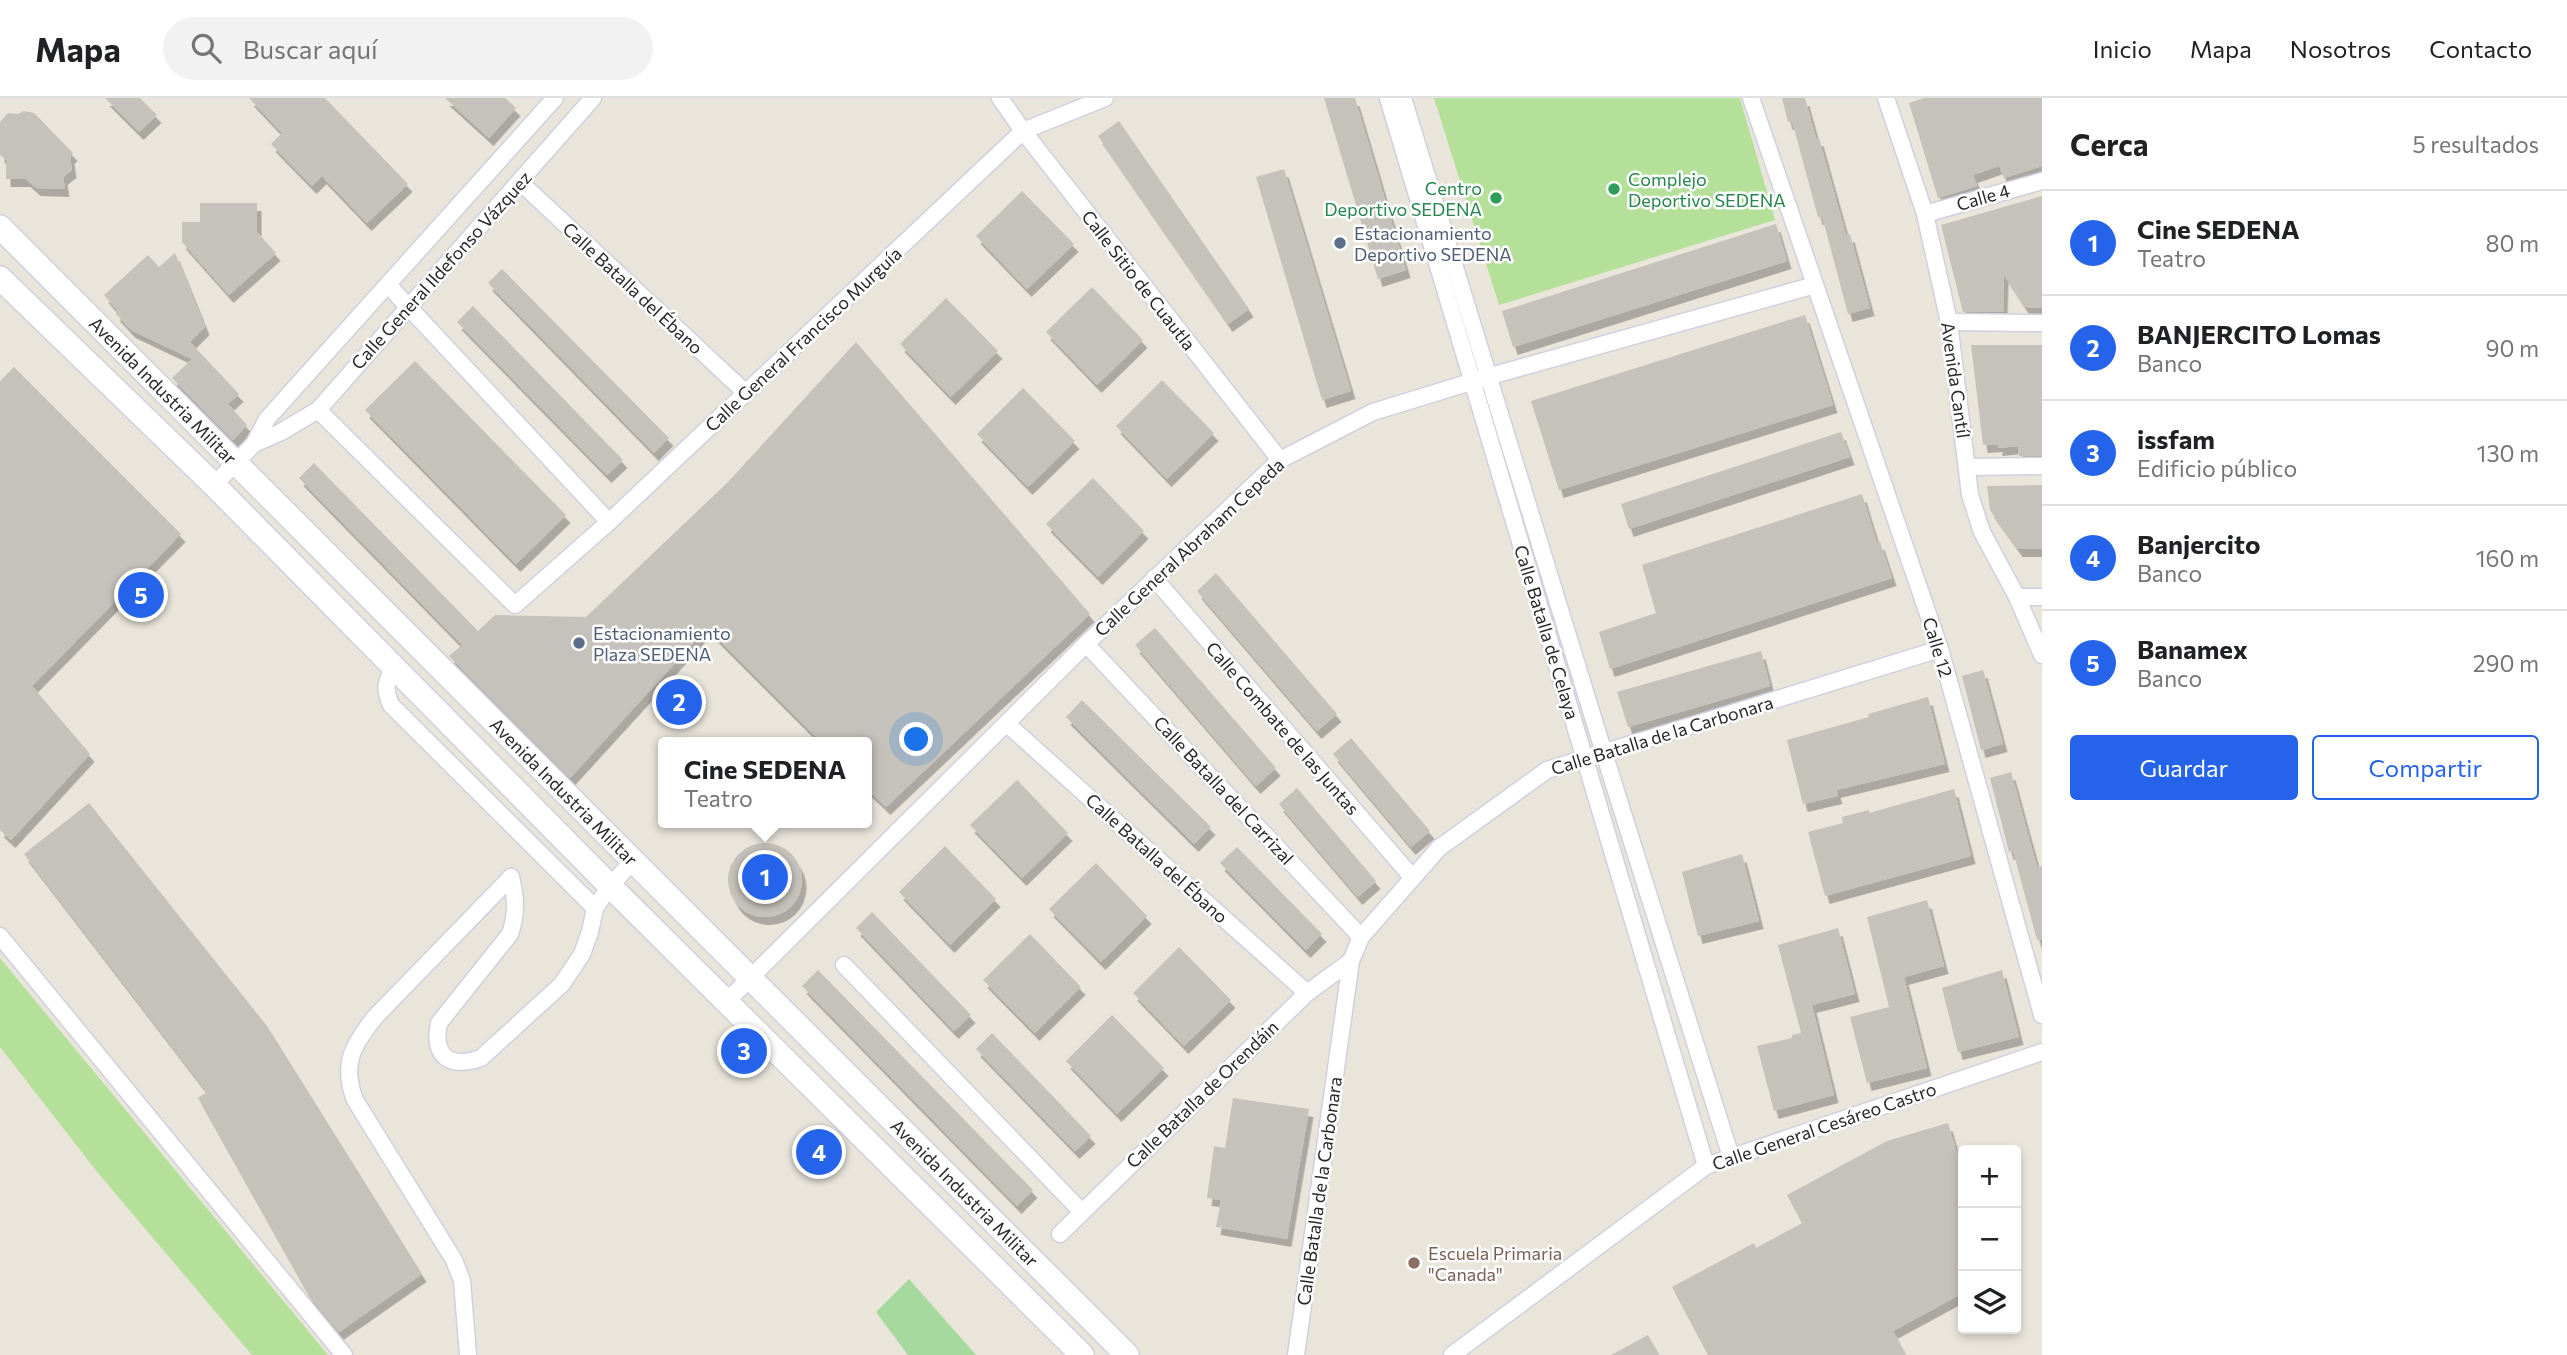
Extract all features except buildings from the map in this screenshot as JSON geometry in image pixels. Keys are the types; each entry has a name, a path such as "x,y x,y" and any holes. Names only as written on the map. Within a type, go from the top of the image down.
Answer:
{"main road":[{"name":"Avenida Industria Militar","path":"0,228 1126,1355"},
{"name":"Avenida Industria Militar","path":"0,278 214,485 610,886 1082,1355"}],"street":[{"name":"Calle General Ildefonso Vázquez","path":"214,485 254,444 267,419 555,98"},
{"name":"Calle General Ildefonso Vázquez","path":"254,444 318,410 593,98"},
{"name":"Calle Sitio de Cuautla","path":"1000,98 1280,460"},
{"name":"Calle General Francisco Murguía","path":"318,410 515,605 609,522 1023,131 1105,98"},
{"name":"Calle Batalla de Celaya","path":"1388,98 1604,752 1731,1157"},
{"name":"Calle Batalla de Celaya","path":"1403,98 1584,758 1706,1166"},
{"name":"Calle 12","path":"1751,98 1940,649 2042,1015"},
{"name":"Avenida Cantíl","path":"1886,98 1925,214 1949,321 1970,495 1982,531 2017,597 2042,655"},
{"name":"Calle 4","path":"1925,214 2042,181"},
{"name":"Calle Batalla del Ébano","path":"520,182 746,393"},
{"path":"387,285 609,522"},
{"name":"Calle General Abraham Cepeda","path":"727,1001 1086,644 1280,460 1373,412 1480,379 1815,285"},
{"path":"1949,321 2042,323"},
{"path":"267,419 281,432"},
{"path":"1967,467 2042,466"},
{"name":"Calle Combate de las Juntas","path":"1154,578 1412,877"},
{"path":"2017,597 2042,597"},
{"name":"Calle Batalla del Carrizal","path":"1086,644 1362,936"},
{"name":"Calle Batalla de la Carbonara","path":"1296,1355 1351,961 1362,936 1412,877 1439,848 1547,770 1940,649"},
{"path":"395,667 386,684 386,694 391,705 595,908"},
{"name":"Calle Batalla del Ébano","path":"1007,724 1307,993"},
{"path":"468,1355 462,1282 454,1260 355,1100 349,1083 351,1055 356,1041 375,1017 511,877 517,899 516,917 510,934 439,1023 436,1037 444,1057 468,1063 481,1058 562,984 582,954 595,908 610,886 633,861"},
{"path":"0,936 344,1355"},
{"name":"Calle Batalla de Orendáin","path":"1060,1234 1307,993 1351,961"},
{"path":"844,965 1081,1211"},
{"name":"Calle General Cesáreo Castro","path":"1452,1355 1706,1166 2042,1052"}],"green space":[{"name":"Complejo Deportivo SEDENA","path":"1434,98 1740,98 1775,220 1499,305"},
{"path":"0,958 328,1355 252,1355 98,1173 0,1047"},
{"path":"909,1279 976,1355 908,1355 876,1312"}],"place":[{"name":"Complejo Deportivo SEDENA","path":"1614,189"},
{"name":"Centro Deportivo SEDENA","path":"1496,198"},
{"name":"Estacionamiento Deportivo SEDENA","path":"1340,243"},
{"name":"Banamex","path":"141,595"},
{"name":"Estacionamiento Plaza SEDENA","path":"579,643"},
{"name":"BANJERCITO Lomas","path":"679,702"},
{"name":"Cine SEDENA","path":"765,877"},
{"name":"issfam","path":"744,1051"},
{"name":"Banjercito","path":"819,1152"},
{"name":"Escuela Primaria \"Canada\"","path":"1414,1263"}]}
